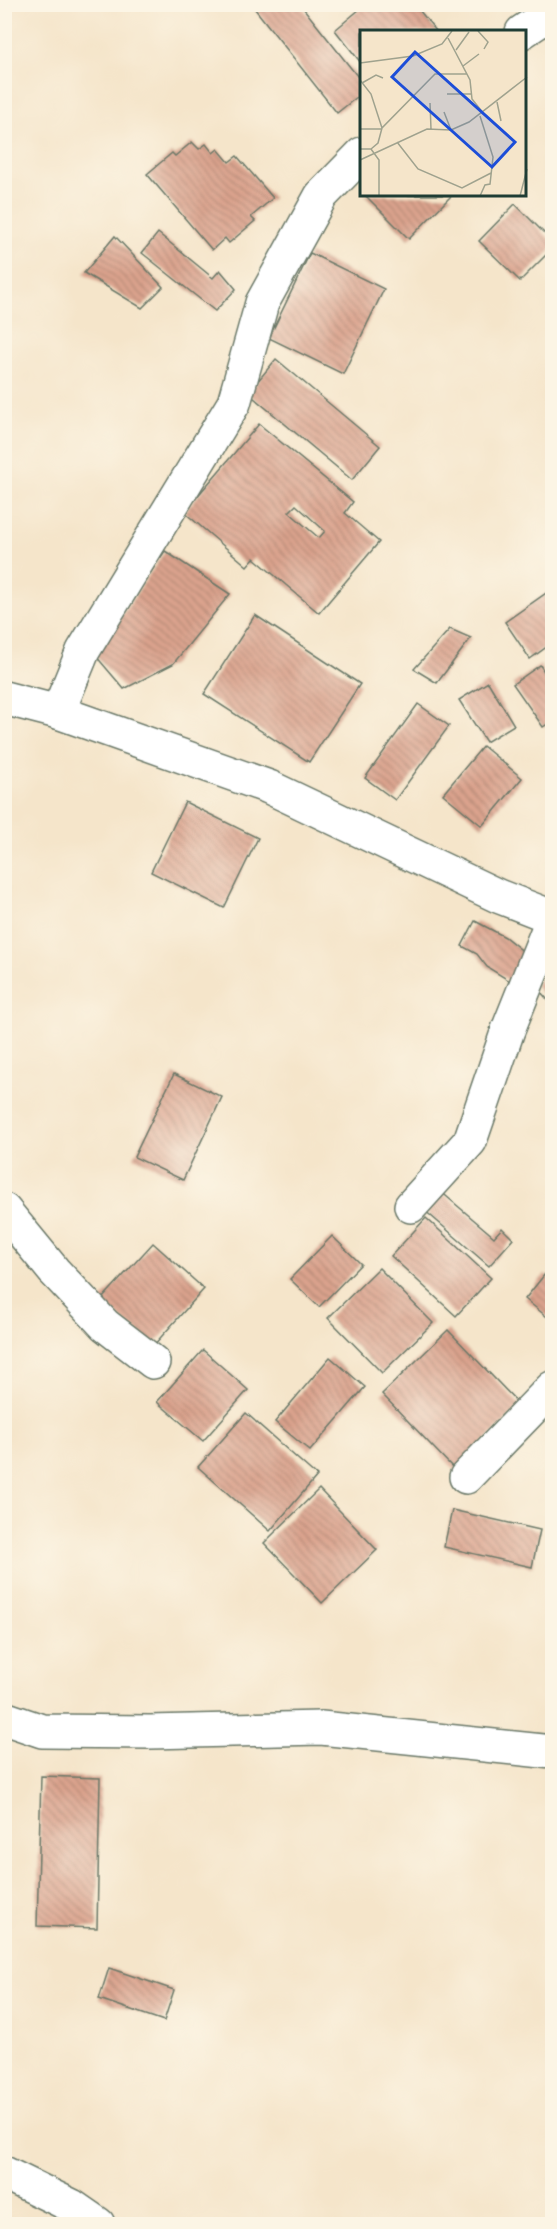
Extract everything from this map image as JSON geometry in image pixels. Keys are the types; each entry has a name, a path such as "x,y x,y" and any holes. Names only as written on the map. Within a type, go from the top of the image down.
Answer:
{"street":[{"path":"525,30 552,12"},
{"path":"58,712 83,651 234,403 262,303 321,196 360,156"},
{"path":"4,698 58,712 269,787 498,896 552,918 508,1030 470,1141 411,1206"},
{"path":"4,1209 54,1271 105,1325 153,1362"},
{"path":"466,1477 552,1388"},
{"path":"4,1718 42,1731 161,1732 321,1728 552,1752"},
{"path":"4,2173 72,2206 98,2224"}],"building":[{"path":"251,4 300,4 360,79 360,95 337,113"},
{"path":"366,4 369,4 372,9 377,5 415,5 435,30 360,30 360,61 335,30"},
{"path":"192,142 199,149 206,144 213,153 218,149 229,162 237,156 273,198 251,217 255,221 229,243 225,238 212,250 147,174 172,153 175,156"},
{"path":"366,196 451,196 409,239"},
{"path":"515,204 552,241 552,249 520,281 479,241"},
{"path":"158,233 213,278 220,270 236,289 215,311 142,253"},
{"path":"115,236 163,287 142,308 84,273"},
{"path":"310,253 384,289 343,374 269,338"},
{"path":"276,359 380,446 352,480 248,393"},
{"path":"259,424 353,502 345,513 379,542 319,613 254,558 247,566 184,512","holes":["296,505 325,531 319,538 289,512"]},
{"path":"165,551 230,594 173,664 124,689 95,655"},
{"path":"552,589 552,643 530,659 505,622"},
{"path":"255,615 360,684 309,762 204,694"},
{"path":"450,629 471,638 437,683 414,669"},
{"path":"540,665 552,684 552,721 543,727 513,684"},
{"path":"488,682 514,725 486,742 459,700"},
{"path":"418,704 449,726 395,800 365,778"},
{"path":"483,746 522,778 482,826 443,794"},
{"path":"185,802 258,838 224,908 151,872"},
{"path":"475,921 505,937 525,953 513,983 487,967 477,954 462,946"},
{"path":"552,970 552,1005 535,985"},
{"path":"174,1074 222,1097 183,1180 134,1157"},
{"path":"439,1190 494,1237 502,1228 513,1239 489,1266 423,1209"},
{"path":"426,1218 491,1278 456,1316 391,1256"},
{"path":"332,1236 361,1264 319,1307 290,1279"},
{"path":"153,1243 204,1289 153,1346 101,1300"},
{"path":"379,1268 433,1323 382,1373 328,1318"},
{"path":"545,1274 552,1280 552,1321 525,1299"},
{"path":"448,1330 521,1406 455,1470 382,1394"},
{"path":"203,1350 248,1390 203,1441 157,1402"},
{"path":"330,1357 365,1387 310,1451 275,1422"},
{"path":"246,1413 317,1476 270,1531 198,1467"},
{"path":"319,1489 377,1550 322,1603 264,1543"},
{"path":"452,1510 540,1530 532,1567 444,1547"},
{"path":"41,1776 100,1778 97,1928 37,1926"},
{"path":"109,1968 174,1990 164,2021 99,1999"}]}
